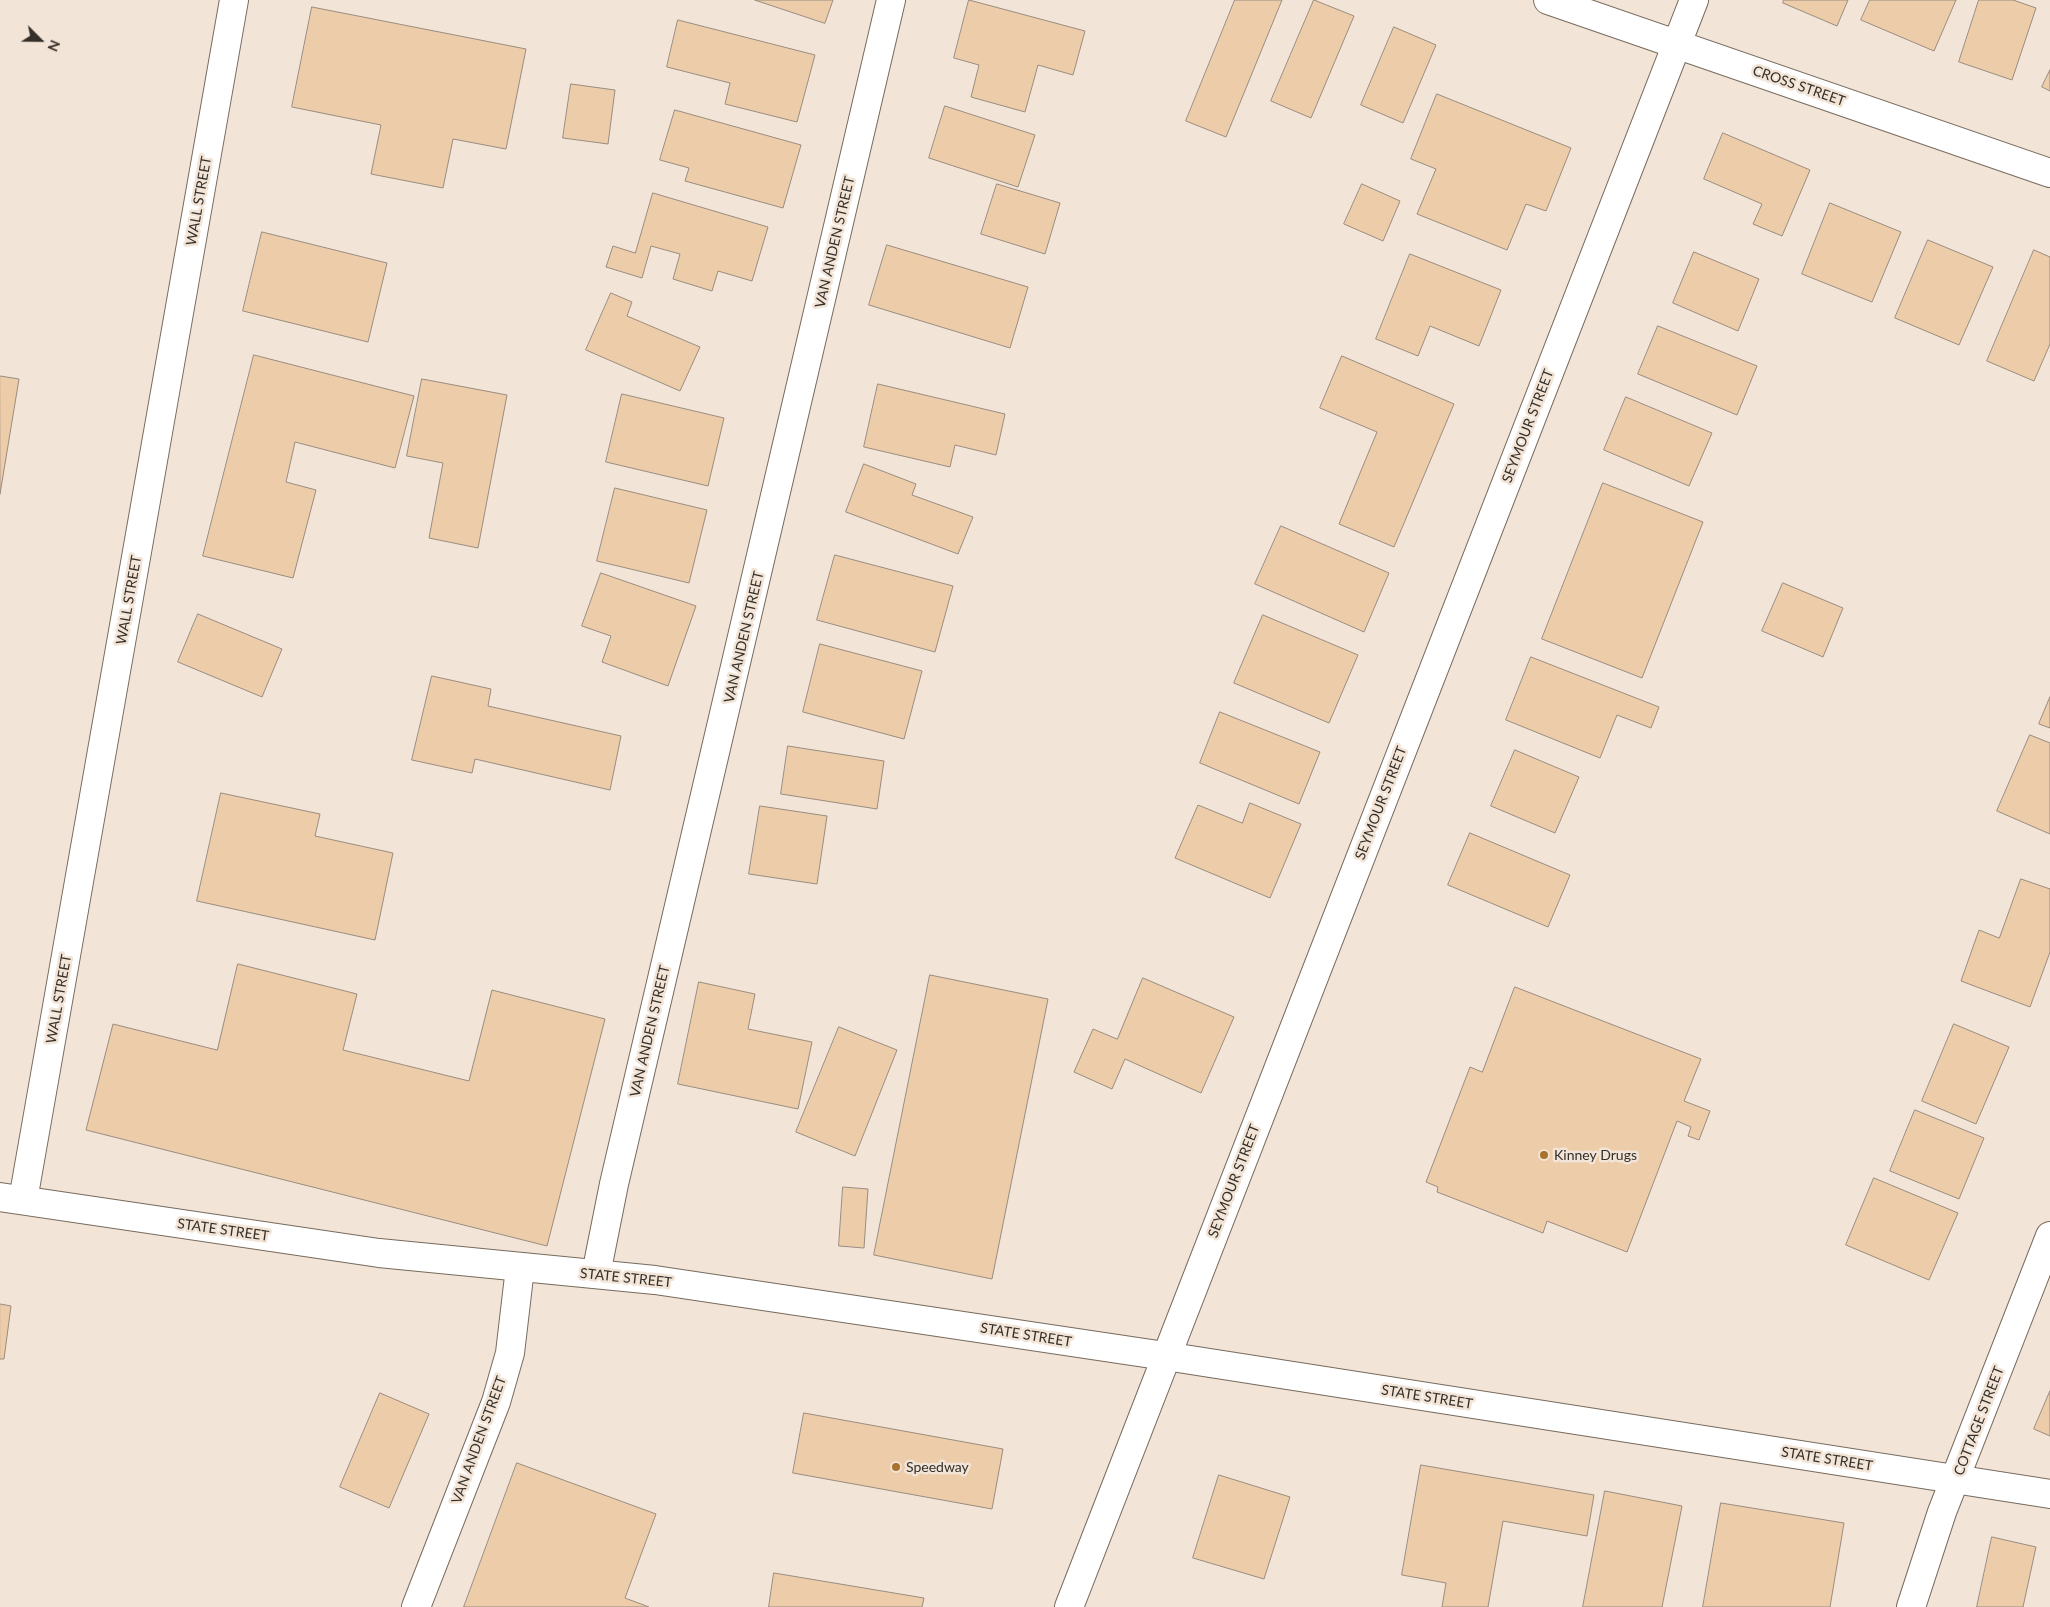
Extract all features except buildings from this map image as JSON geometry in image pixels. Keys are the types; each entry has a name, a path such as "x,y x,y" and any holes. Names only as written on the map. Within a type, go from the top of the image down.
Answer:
{"street":[{"name":"WALL STREET","path":"12,1198 234,0"},
{"name":"VAN ANDEN STREET","path":"596,1274 614,1184 891,0"},
{"name":"CROSS STREET","path":"1548,0 2050,173"},
{"name":"SEYMOUR STREET","path":"1069,1607 1165,1356 1694,0"},
{"name":"STATE STREET","path":"12,1198 379,1253 655,1280 1165,1356 2050,1494"},
{"name":"COTTAGE STREET","path":"1911,1607 1942,1512 2050,1236"},
{"name":"VAN ANDEN STREET","path":"416,1607 496,1402 510,1353 520,1268"}],"place":[{"name":"Kinney Drugs","path":"1544,1155"},
{"name":"Speedway","path":"896,1467"}]}
